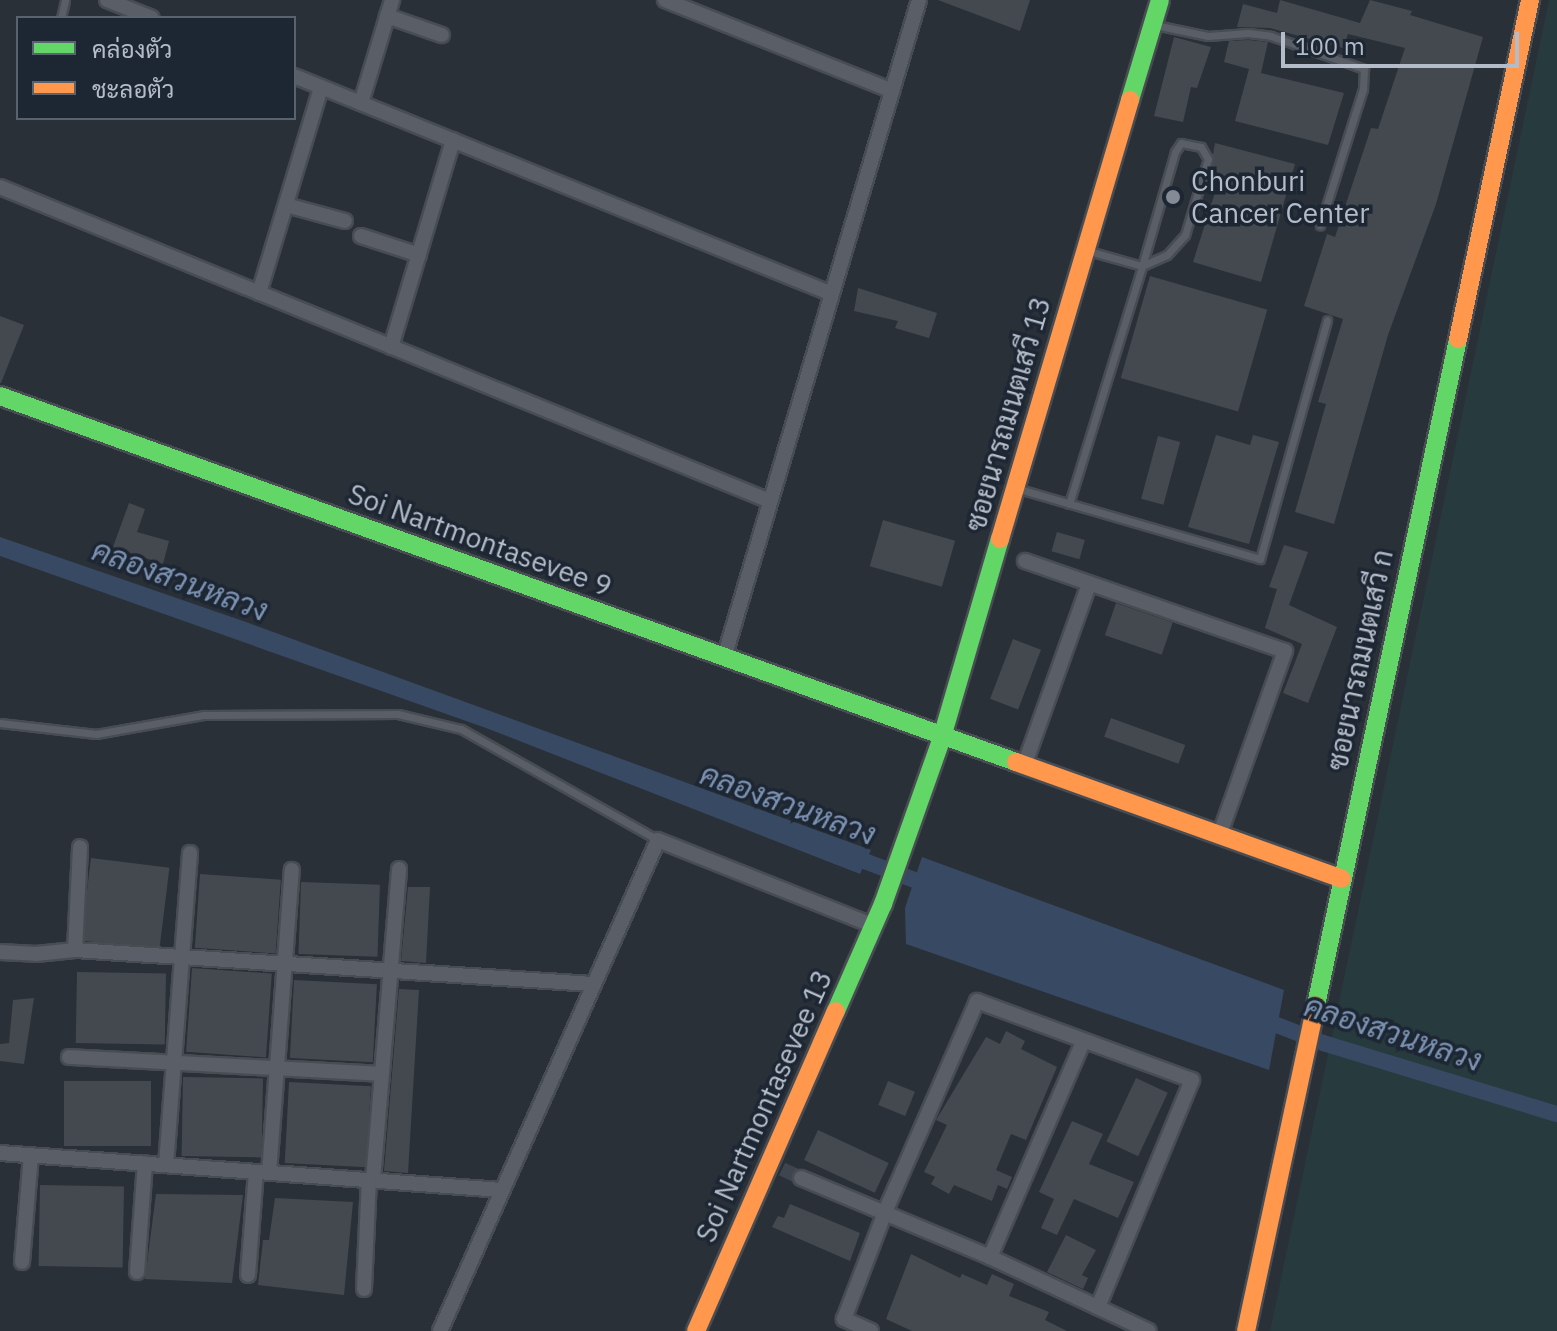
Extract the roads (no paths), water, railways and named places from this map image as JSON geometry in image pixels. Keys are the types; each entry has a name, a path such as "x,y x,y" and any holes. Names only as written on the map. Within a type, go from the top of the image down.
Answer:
{"street":[{"path":"107,0 147,16"},
{"path":"361,103 392,0"},
{"path":"665,0 892,91"},
{"path":"724,658 919,0"},
{"name":"ซอยนารถมนตเสวี 13","path":"883,904 942,737 1160,0"},
{"name":"ซอยนารถมนตเสวี ก","path":"1246,1331 1530,0"},
{"path":"387,16 442,35"},
{"path":"296,77 832,294"},
{"path":"259,293 321,87"},
{"path":"391,347 453,140"},
{"path":"0,187 770,501"},
{"path":"286,205 345,221"},
{"path":"361,236 419,255"},
{"name":"Soi Nartmontasevee 9","path":"0,396 1342,879"},
{"path":"1025,561 1285,651 1219,836"},
{"path":"1024,766 1089,584"},
{"path":"440,1331 658,840 874,926"},
{"path":"75,950 80,847"},
{"path":"166,1165 190,853"},
{"path":"364,1289 399,869"},
{"path":"248,1275 278,1068 292,870"},
{"name":"Soi Nartmontasevee 13","path":"696,1331 776,1167 883,904"},
{"path":"0,952 36,954 75,950 592,984"},
{"path":"871,1331 844,1319 885,1212 977,1001 1192,1080 1098,1307"},
{"path":"990,1257 1083,1042"},
{"path":"69,1057 382,1074"},
{"path":"0,1153 502,1190"},
{"path":"22,1262 31,1155"},
{"path":"137,1272 145,1163"},
{"path":"801,1178 990,1257 1149,1331"}],"lane":[{"path":"1152,24 1208,36 1248,33 1271,36 1364,69 1363,89 1320,225"},
{"path":"1069,504 1142,266 1175,152 1181,143 1201,147 1208,159 1183,241 1158,261 1142,266 1085,250"},
{"path":"1016,488 1260,559 1327,320"},
{"path":"0,723 96,734 204,715 398,714 461,729 658,840"}],"water":[{"path":"0,537 246,622 871,850 860,874 486,728 0,556"},
{"path":"922,857 1284,990 1269,1070 906,944 905,908"}],"waterway":[{"name":"คลองสวนหลวง","path":"846,854 933,887"},
{"name":"คลองสวนหลวง","path":"1259,1018 1323,1043 1557,1114"}],"tunnel":[{"path":"782,1169 801,1178"}],"place":[{"name":"Chonburi Cancer Center","path":"1173,197"}]}
